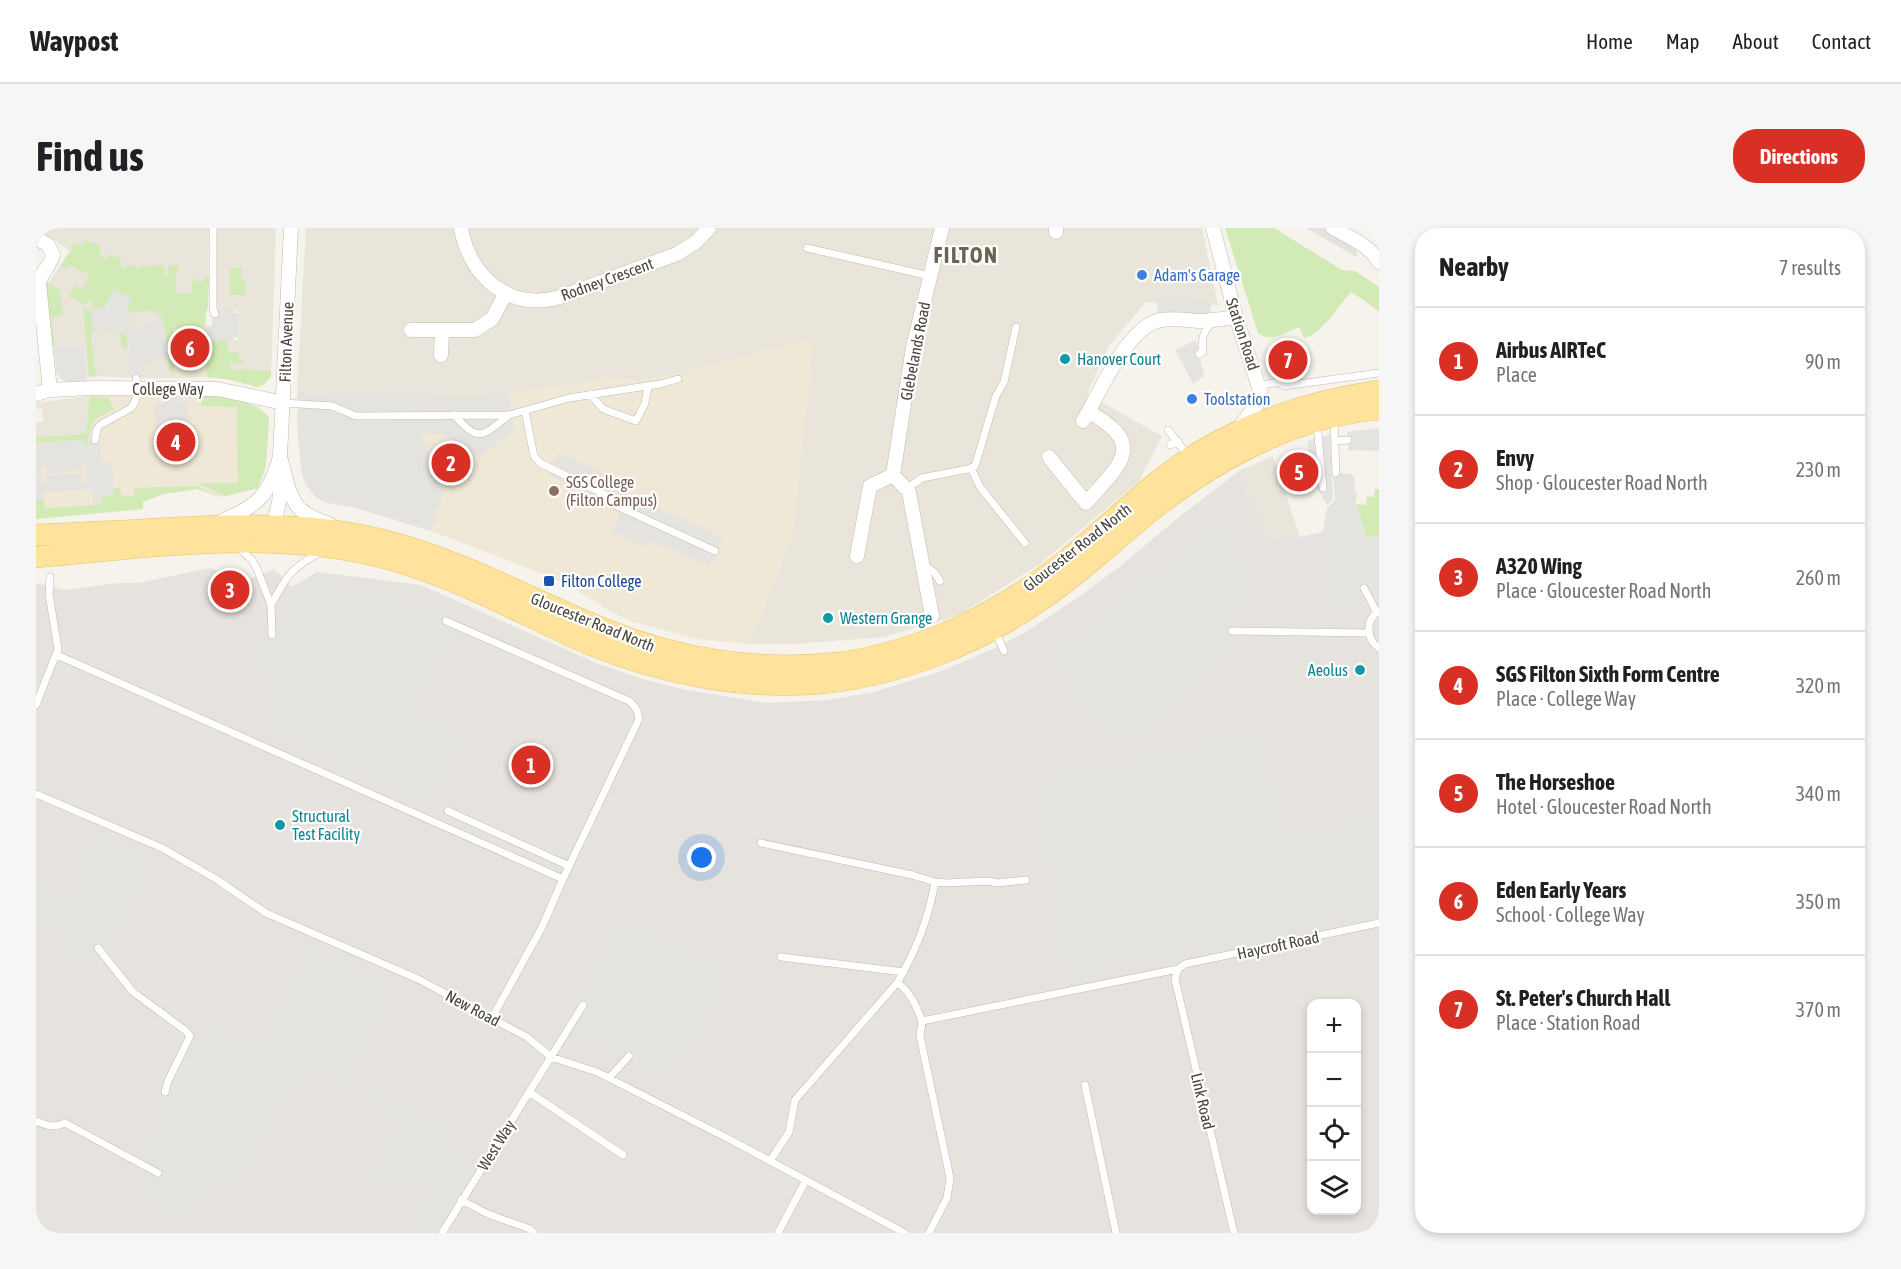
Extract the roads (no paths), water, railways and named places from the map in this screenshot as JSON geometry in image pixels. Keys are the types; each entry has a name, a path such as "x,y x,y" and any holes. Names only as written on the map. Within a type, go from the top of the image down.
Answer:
{"main road":[{"name":"Gloucester Road North","path":"36,535 210,526 398,544 442,559 606,630 664,650 740,663 816,665 860,659 902,649 986,614 1031,586 1065,561 1190,458 1234,434 1312,405 1379,391"},
{"name":"Gloucester Road North","path":"338,539 373,555 415,566 461,585 610,652 655,666 719,679 779,684 822,683 883,671 914,662 994,629 1025,611 1061,585 1148,513 1205,471 1265,440 1325,419 1379,409"},
{"path":"36,557 233,542 272,533"}],"street":[{"name":"Filton Avenue","path":"272,533 279,502 282,462 291,228"},
{"name":"Rodney Crescent","path":"461,228 465,246 473,262 488,281 506,293 540,300 560,297 677,254 696,243 709,228"},
{"name":"Glebelands Road","path":"893,475 913,348 942,228"},
{"name":"Station Road","path":"1213,228 1236,317 1259,386 1260,399 1234,434"},
{"path":"1333,228 1366,247 1379,260"},
{"path":"36,238 48,245 53,255 39,283 40,338 50,390"},
{"path":"411,330 475,330 492,319 506,293"},
{"path":"1049,457 1086,502 1122,459 1125,448 1117,431 1101,419 1086,416 1130,342 1144,327 1160,321 1215,320 1236,317"},
{"path":"441,355 442,330"},
{"name":"College Way","path":"36,394 50,390 137,384 172,392 217,389 284,403"},
{"name":"Filton Avenue","path":"210,526 248,509 263,497 282,462"},
{"name":"Filton Avenue","path":"282,462 292,495 299,508 338,539"},
{"path":"857,556 870,486 893,475 909,492 932,616"}],"lane":[{"path":"213,228 214,314"},
{"path":"807,248 930,276"},
{"path":"1199,354 1203,352 1202,343 1205,330 1215,320"},
{"path":"906,489 922,478 971,468 976,463 996,396 1005,382 1016,327"},
{"path":"1259,386 1278,382 1284,386 1379,373"},
{"path":"284,403 332,406 356,416 509,415 550,402 678,379"},
{"path":"95,440 100,425 134,404 138,397 137,384"},
{"path":"590,394 603,409 636,421 645,403 648,386"},
{"path":"525,411 534,456 540,463 606,495 617,506 715,551"},
{"path":"454,416 474,435 488,431 509,415"},
{"path":"1325,419 1335,441 1336,473"},
{"path":"1323,488 1325,419"},
{"path":"1168,430 1190,458"},
{"path":"1335,441 1348,440"},
{"path":"1170,445 1178,441"},
{"path":"971,468 981,487 1025,543"},
{"path":"271,606 288,574 302,562 338,539"},
{"path":"233,542 252,560 257,569 271,606 272,635"},
{"path":"923,564 934,572 940,581"},
{"path":"36,705 58,649 49,594 50,578"},
{"path":"1364,588 1378,611 1371,619 1368,633 1370,639 1379,648"},
{"path":"446,621 629,701 637,709 639,715 542,927 492,1018"},
{"path":"994,629 1004,651"},
{"path":"1232,631 1368,633"},
{"path":"57,655 563,879"},
{"name":"New Road","path":"36,794 162,848 216,879 266,913 418,979 527,1036 551,1057 597,1072 905,1233"},
{"path":"448,811 569,866"},
{"path":"761,843 912,875 935,882 989,881 997,883 1026,880"},
{"path":"770,1161 789,1132 795,1101 904,972 932,903 935,882"},
{"name":"Haycroft Road","path":"922,1021 1179,969 1185,964 1379,923"},
{"path":"98,948 133,992 190,1036 165,1092"},
{"path":"781,957 904,972"},
{"name":"Link Road","path":"1179,969 1175,979 1234,1233"},
{"path":"897,983 902,985 910,996 922,1021 920,1036 950,1178 947,1198 929,1233"},
{"name":"West Way","path":"442,1233 583,1005"},
{"path":"609,1078 629,1056"},
{"path":"1085,1085 1116,1233"},
{"path":"529,1092 623,1155"},
{"path":"36,1121 46,1126 57,1127 65,1123 158,1173"},
{"path":"778,1233 806,1180"},
{"path":"461,1200 488,1214 530,1229 534,1233"}],"place":[{"name":"Adam's Garage","path":"1142,275"},
{"name":"Eden Early Years","path":"190,348"},
{"name":"Hanover Court","path":"1065,359"},
{"name":"St. Peter's Church Hall","path":"1288,360"},
{"name":"Toolstation","path":"1192,399"},
{"name":"SGS Filton Sixth Form Centre","path":"176,442"},
{"name":"Envy","path":"451,463"},
{"name":"The Horseshoe","path":"1299,472"},
{"name":"SGS College (Filton Campus)","path":"554,491"},
{"name":"Filton College","path":"549,581"},
{"name":"A320 Wing","path":"230,590"},
{"name":"Western Grange","path":"828,618"},
{"name":"Aeolus","path":"1360,670"},
{"name":"Airbus AIRTeC","path":"531,765"},
{"name":"Structural Test Facility","path":"280,825"}],"district":[{"name":"FILTON","path":"966,255"}]}
